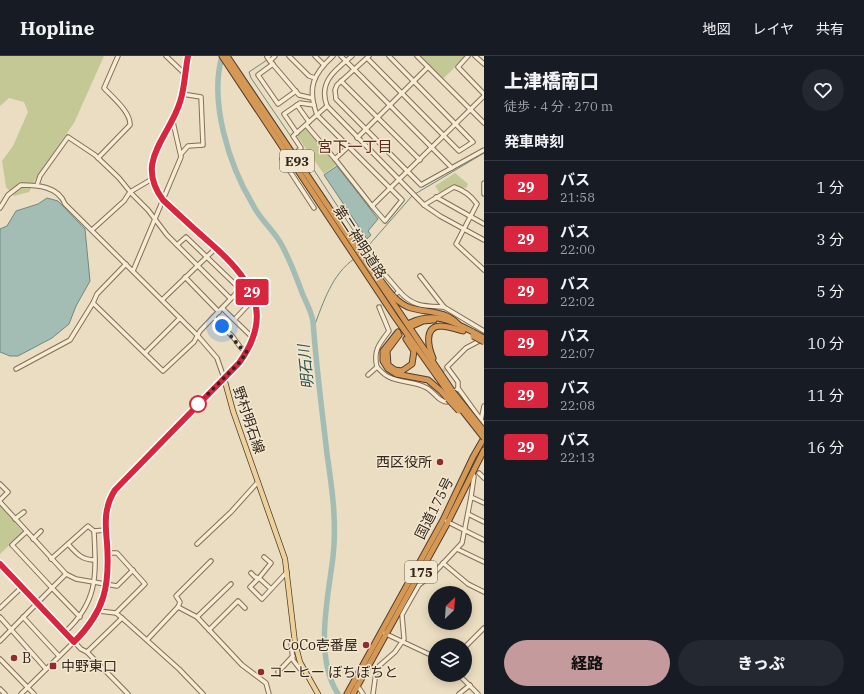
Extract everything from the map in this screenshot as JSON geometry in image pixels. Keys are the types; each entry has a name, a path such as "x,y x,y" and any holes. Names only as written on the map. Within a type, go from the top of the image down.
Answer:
{"highway":[{"name":"第二神明道路","path":"222,56 244,85 348,241 435,365 451,396"},
{"name":"第二神明道路","path":"228,56 244,85"},
{"name":"第二神明道路","path":"348,241 354,245 395,317 451,396 484,431"},
{"path":"364,263 396,299 403,304 411,308 440,313 452,318 484,342"},
{"path":"395,317 398,326 414,351 412,364 402,371 390,368 386,358 387,351 398,334 383,351 383,361 388,369 396,374 428,380 441,391 451,396 484,438"},
{"path":"458,324 433,317 419,319 411,324 423,321 439,320 463,331"},
{"path":"435,365 428,340 430,332 435,328 441,326 484,337"},
{"name":"国道175号","path":"351,692 354,681 381,632 446,521 473,456 484,438"},
{"name":"国道175号","path":"351,692 358,686 405,605 446,521 484,450"}],"main road":[{"name":"野村明石線","path":"188,56 182,94 173,122 156,150 152,160 152,179 156,191 163,200 232,263 252,291 256,308 256,324 253,338 247,352 224,378 233,411 278,538 287,572 295,642 304,669 318,694"}],"street":[{"path":"98,158 130,125 130,120 126,113 104,88 118,56"},
{"path":"166,56 185,74"},
{"path":"269,56 267,57 299,94 312,98"},
{"path":"275,56 272,62 258,75 278,104 296,91"},
{"path":"289,56 309,76 315,78"},
{"path":"315,56 324,65"},
{"path":"297,105 307,123 385,221 402,200 317,114 314,105 312,98 315,78 324,65 333,56"},
{"path":"340,56 452,168"},
{"path":"352,56 330,75 326,82 324,98 326,106 424,205 484,240"},
{"path":"389,56 473,142 459,150 368,57 341,81 335,90 336,99 407,172 421,185 484,150"},
{"path":"418,56 484,123"},
{"path":"372,206 398,179 420,160 471,110 484,95 458,68 468,56"},
{"path":"476,56 484,64"},
{"path":"357,138 428,67"},
{"path":"341,81 420,160"},
{"path":"133,271 180,155 188,146 203,145 201,97 182,94"},
{"path":"297,133 284,114 300,103 314,105"},
{"path":"298,151 301,148 293,136 326,106"},
{"path":"173,122 180,155"},
{"path":"37,185 40,176 68,137 98,158 119,178 177,245 230,298"},
{"path":"335,159 349,146"},
{"path":"282,159 314,208"},
{"path":"444,173 446,178"},
{"path":"92,230 124,202 130,192 152,179"},
{"path":"484,183 484,194"},
{"path":"0,208 8,195 21,185 37,185 45,187 62,198 65,204 198,336 217,358 224,378 115,490 106,506 108,585 99,611 85,631 21,694"},
{"path":"424,205 454,188 462,190 477,204 456,244 484,270"},
{"path":"436,197 484,224"},
{"path":"177,245 186,237 238,291 248,305 235,319"},
{"path":"162,300 216,248"},
{"path":"368,255 406,300 414,304 444,307"},
{"path":"16,369 70,340 97,294 126,264"},
{"path":"420,276 444,307 484,331"},
{"path":"185,277 219,312"},
{"path":"93,303 163,371 198,336 230,298 247,282"},
{"path":"379,307 389,329 374,357 377,367 387,377 417,383 428,388 443,402 447,402 458,388"},
{"path":"222,308 253,338"},
{"path":"145,353 180,318"},
{"path":"214,318 234,337 241,348 247,352"},
{"path":"484,337 476,344 466,348 447,367 458,382 458,388 484,424"},
{"path":"368,375 377,367"},
{"path":"481,420 484,406"},
{"path":"373,694 375,677 379,666 395,652 404,639 402,615 405,605 419,585 462,543 474,476 472,472"},
{"path":"479,473 484,478"},
{"path":"197,544 231,512 258,482"},
{"path":"0,484 8,492 0,501 26,532 66,574 76,579 117,586 133,570"},
{"path":"471,497 484,503"},
{"path":"15,519 24,512"},
{"path":"468,514 484,522"},
{"path":"446,521 484,540"},
{"path":"52,559 88,526 94,531 106,530"},
{"path":"33,539 42,531"},
{"path":"65,632 80,617 93,594 96,560 94,531"},
{"path":"26,532 12,545 80,617"},
{"path":"68,544 80,557 88,560 96,560"},
{"path":"457,549 484,562"},
{"path":"108,553 117,553 145,584 116,613"},
{"path":"264,557 271,563 250,586 262,599 271,590 270,588 287,572"},
{"path":"147,640 178,607 180,602 176,596 211,561"},
{"path":"443,563 468,584 484,592"},
{"path":"0,564 74,642 81,649 87,652 128,694"},
{"path":"251,573 270,588"},
{"path":"0,641 66,574"},
{"path":"418,576 424,581"},
{"path":"197,617 231,584"},
{"path":"0,608 22,587"},
{"path":"209,630 238,601 244,608"},
{"path":"178,607 197,617 242,665 266,683 269,694"},
{"path":"99,611 116,613 147,640 203,694"},
{"path":"0,617 46,669"},
{"path":"22,617 59,656"},
{"path":"87,652 122,618"},
{"path":"472,640 484,628"},
{"path":"381,632 428,654"},
{"path":"295,642 291,643 293,660 300,669 304,669"},
{"path":"278,672 292,656"},
{"path":"0,659 34,694"},
{"path":"354,681 363,694"},
{"path":"467,682 478,694"},
{"path":"459,694 470,685"},
{"path":"0,689 5,694"}],"green space":[{"path":"0,56 104,56 74,123 38,175 29,192 14,196 6,187 2,161 13,146 28,112 24,102 9,98 0,106"},
{"path":"421,56 466,56 443,79 421,58"},
{"path":"306,127 336,162 336,165 324,174 297,136"},
{"path":"455,173 468,184 466,188 452,186 440,193 435,186"},
{"path":"0,505 23,532 0,554"}],"water":[{"path":"337,166 378,219 368,231 371,235 367,239 324,175"},
{"path":"47,198 58,201 85,229 90,281 76,306 69,324 52,338 18,356 10,356 0,352 0,229 7,226 16,211 38,204"}],"waterway":[{"name":"明石川","path":"222,56 218,93 220,113 229,152 244,189 256,210 277,237 287,255 313,321 317,371 334,518 333,557 325,627 326,663 338,694"},
{"path":"267,60 249,72 251,78 294,141"},
{"path":"301,150 366,250"},
{"path":"415,194 484,153"},
{"path":"362,253 412,196"},
{"path":"314,327 334,281 346,265 354,259"}],"tunnel":[{"path":"282,159 298,151"},
{"path":"379,307 397,293"},
{"path":"427,388 447,367"}],"bus line":[{"name":"29","path":"0,564 74,642 96,617 108,585 105,516 106,506 110,497 162,440 239,363 247,352 253,338 256,324 256,308 252,291 247,282 232,263 163,200 156,191 152,179 152,160 156,150 173,122 180,102 188,56"}],"place":[{"name":"西区役所","path":"440,462"},
{"name":"CoCo壱番屋","path":"366,645"},
{"name":"B","path":"14,658"},
{"name":"中野東口","path":"53,666"},
{"name":"コーヒー ぼちぼちと","path":"261,672"}],"district":[{"name":"宮下一丁目","path":"355,147"}],"route":[{"path":"198,404 193,409 239,363 247,352 241,348 234,337 222,326"}]}
